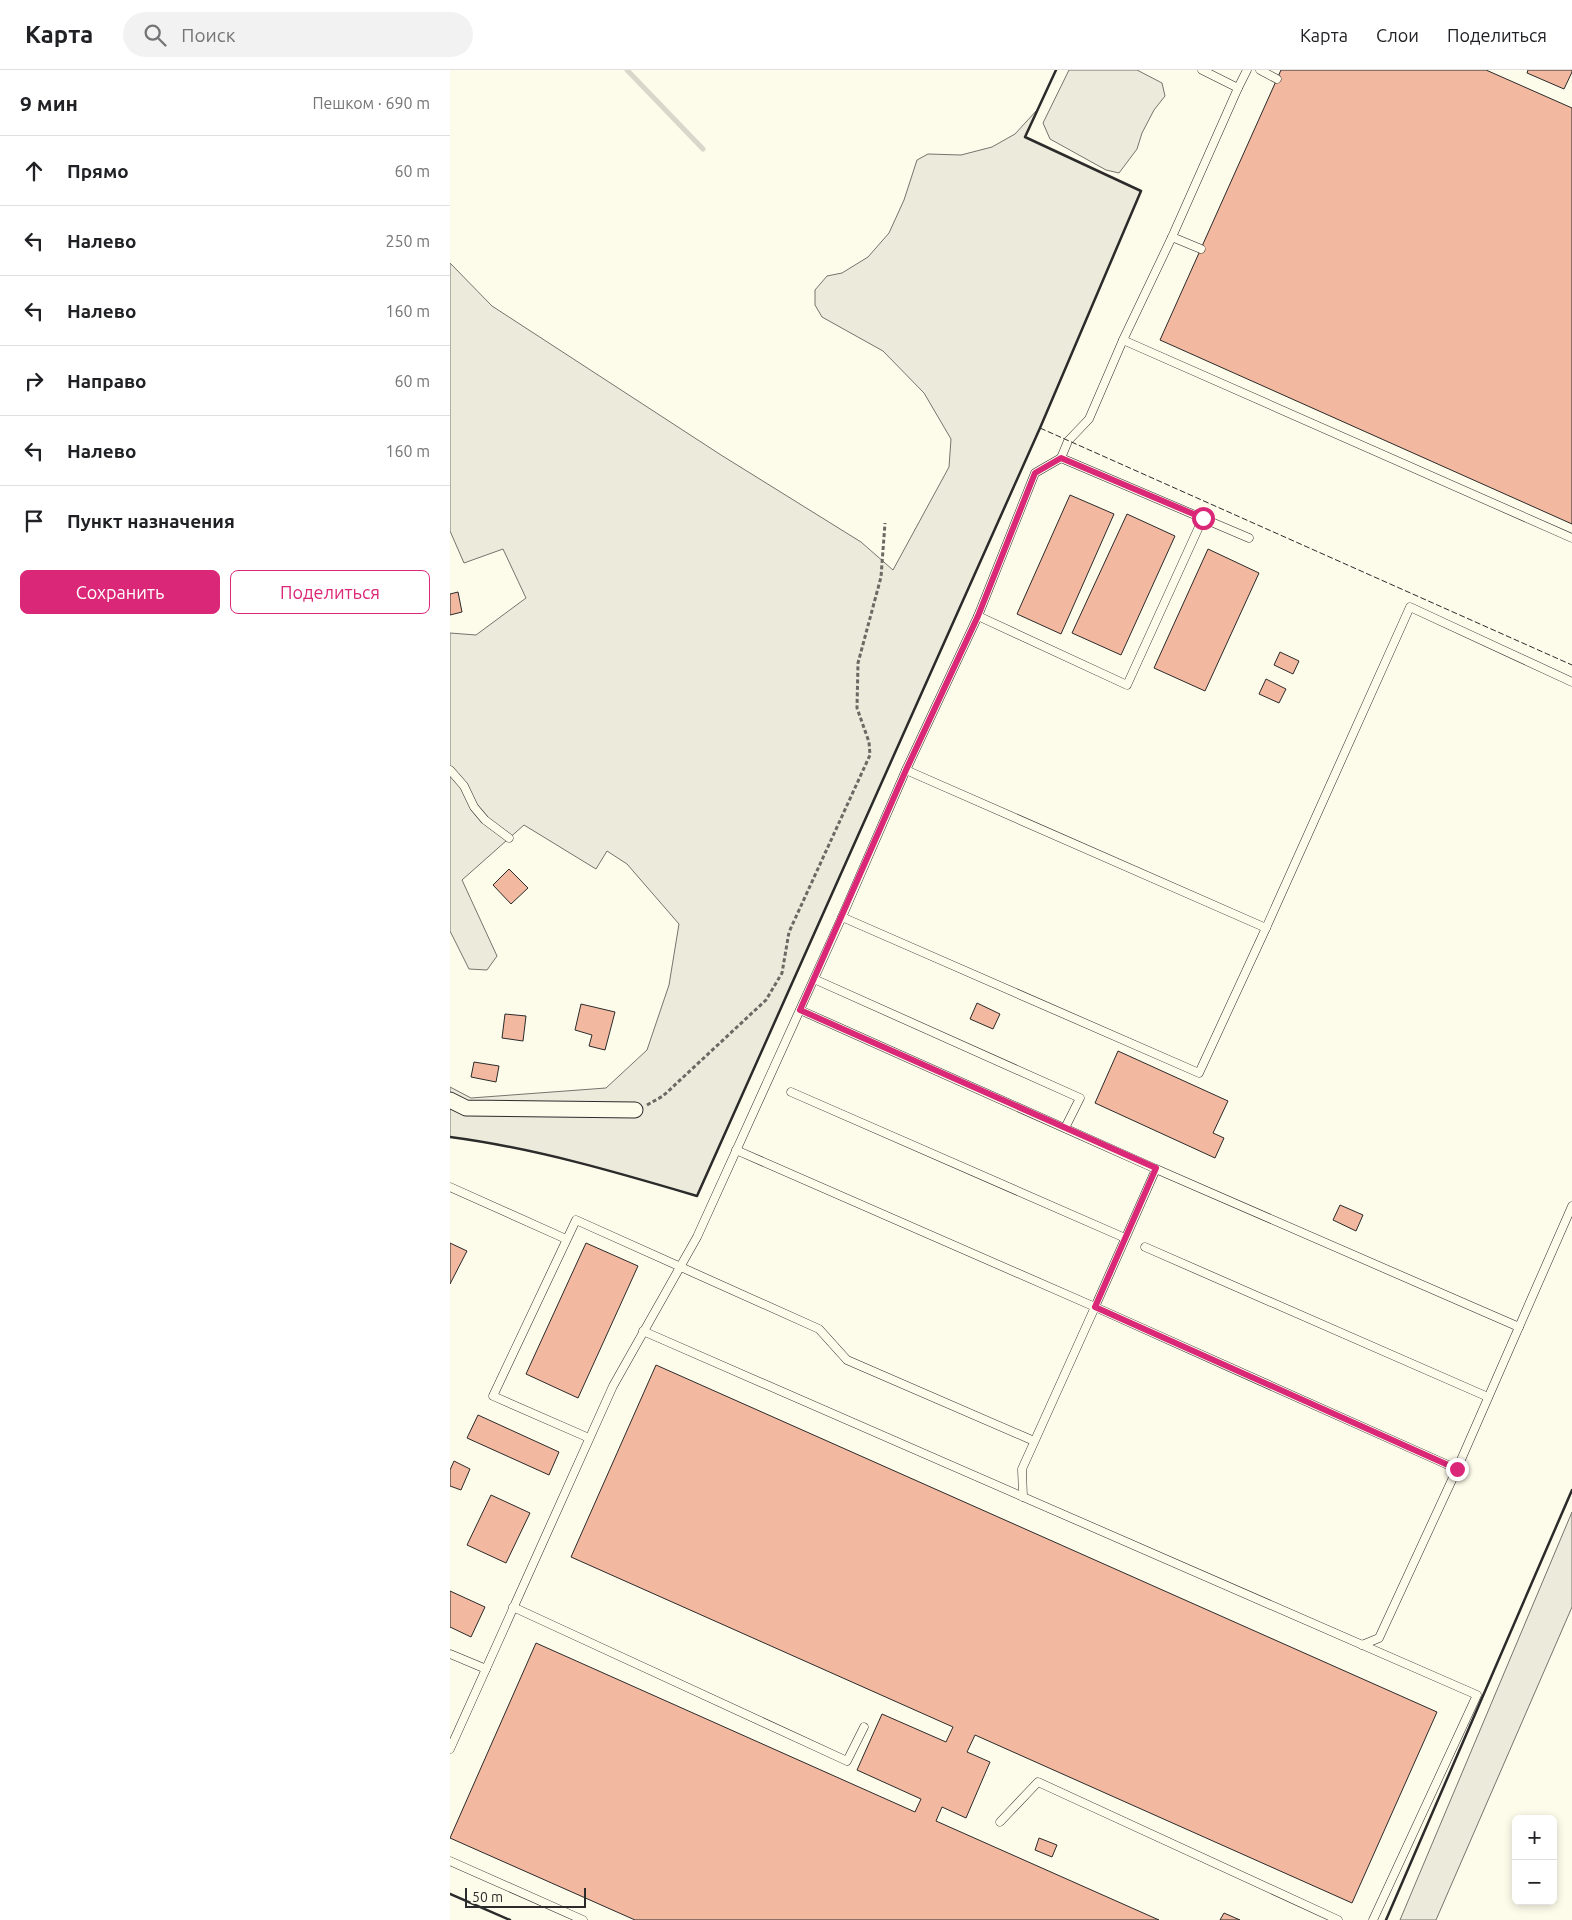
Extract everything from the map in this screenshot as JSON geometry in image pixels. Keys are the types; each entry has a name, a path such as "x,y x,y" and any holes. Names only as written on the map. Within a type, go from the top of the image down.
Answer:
{"street":[{"path":"450,1100 466,1108 635,1110"}],"lane":[{"path":"1202,70 1238,88"},
{"path":"450,1749 612,1386 697,1237 842,917 906,770 978,616 1035,473 1061,458 1068,441 1089,419 1123,340 1172,238 1247,70"},
{"path":"1260,70 1277,78"},
{"path":"1172,238 1201,249"},
{"path":"1123,340 1572,538"},
{"path":"1061,458 1249,538"},
{"path":"978,616 1127,684 1203,518"},
{"path":"842,917 1199,1073 1410,607 1572,682"},
{"path":"450,770 464,786 474,808 485,820 508,838"},
{"path":"906,770 1266,928"},
{"path":"814,979 1080,1098 1065,1128"},
{"path":"800,1010 1519,1327"},
{"path":"791,1092 1126,1238"},
{"path":"736,1150 1095,1307 1457,1469"},
{"path":"1023,1497 1022,1469 1156,1168"},
{"path":"450,1186 566,1239"},
{"path":"1362,1645 1379,1638 1457,1469 1572,1206"},
{"path":"589,1438 493,1396 576,1220 819,1329 847,1360 1034,1441"},
{"path":"1145,1247 1488,1397"},
{"path":"644,1331 1477,1695 1372,1920"},
{"path":"514,1607 847,1761 864,1727"},
{"path":"450,1654 486,1669"},
{"path":"1000,1822 1038,1782 1338,1920"},
{"path":"450,1861 583,1920"}],"path":[{"path":"635,1110 663,1096 766,1000 782,973 789,932 870,755 870,742 856,708 858,663 881,577 885,523"}],"shaded area":[{"path":"1069,70 1137,70 1162,83 1165,96 1154,110 1142,133 1137,149 1119,173 1106,170 1050,139 1043,123"},
{"path":"1037,110 1025,137 1141,191 1040,428 697,1196 544,1154 450,1137 450,1087 471,1098 606,1088 647,1050 669,985 679,924 627,864 607,851 596,869 524,825 462,880 497,956 487,970 469,969 450,931 450,633 476,635 526,598 503,549 464,563 450,531 450,263 492,306 721,455 861,542 893,570 949,467 951,439 924,393 883,351 822,317 815,305 815,290 827,276 842,273 868,257 889,233 904,200 917,160 928,154 961,155 992,147 1015,134"},
{"path":"1572,1512 1572,1607 1436,1920 1400,1920"}],"building":[{"path":"1281,70 1486,70 1572,108 1572,524 1160,340"},
{"path":"1528,70 1572,70 1572,72 1564,89 1527,73"},
{"path":"1070,495 1114,514 1061,634 1017,614"},
{"path":"1127,514 1175,536 1121,655 1072,633"},
{"path":"1208,549 1259,573 1205,691 1154,668"},
{"path":"458,592 462,612 450,615 450,594"},
{"path":"1280,652 1299,661 1293,674 1274,665"},
{"path":"1266,679 1286,689 1279,703 1259,694"},
{"path":"509,869 528,888 511,904 493,885"},
{"path":"977,1003 1000,1014 993,1029 970,1019"},
{"path":"581,1004 615,1012 605,1050 589,1046 592,1035 575,1030"},
{"path":"505,1014 526,1016 523,1041 502,1038"},
{"path":"1118,1051 1228,1101 1213,1133 1224,1138 1215,1158 1095,1103"},
{"path":"474,1062 499,1066 496,1082 471,1077"},
{"path":"1340,1205 1363,1215 1356,1231 1333,1220"},
{"path":"450,1243 467,1251 450,1284"},
{"path":"586,1243 638,1266 578,1398 526,1374"},
{"path":"656,1365 1437,1712 1352,1903 975,1735 967,1752 990,1762 966,1818 942,1807 936,1821 1159,1920 635,1920 450,1838 536,1643 915,1812 921,1799 857,1770 882,1714 946,1742 953,1727 571,1557"},
{"path":"478,1415 559,1452 549,1475 467,1438"},
{"path":"454,1461 470,1469 461,1490 450,1486 450,1470"},
{"path":"491,1495 530,1513 506,1563 467,1545"},
{"path":"450,1591 485,1607 471,1637 450,1627"},
{"path":"1039,1838 1057,1845 1052,1857 1035,1850"},
{"path":"1224,1913 1240,1920 1220,1920"}],"waterway":[{"path":"627,70 703,149"}],"fence":[{"path":"1040,428 1572,665"}],"wall":[{"path":"450,1137 544,1154 697,1196 1040,428 1141,191 1025,137 1056,70"},
{"path":"1386,1920 1572,1490"},
{"path":"450,1894 510,1920"}],"route":[{"path":"1203,518 1061,458 1035,473 978,616 906,770 800,1010 1156,1168 1095,1307 1457,1469"}]}
